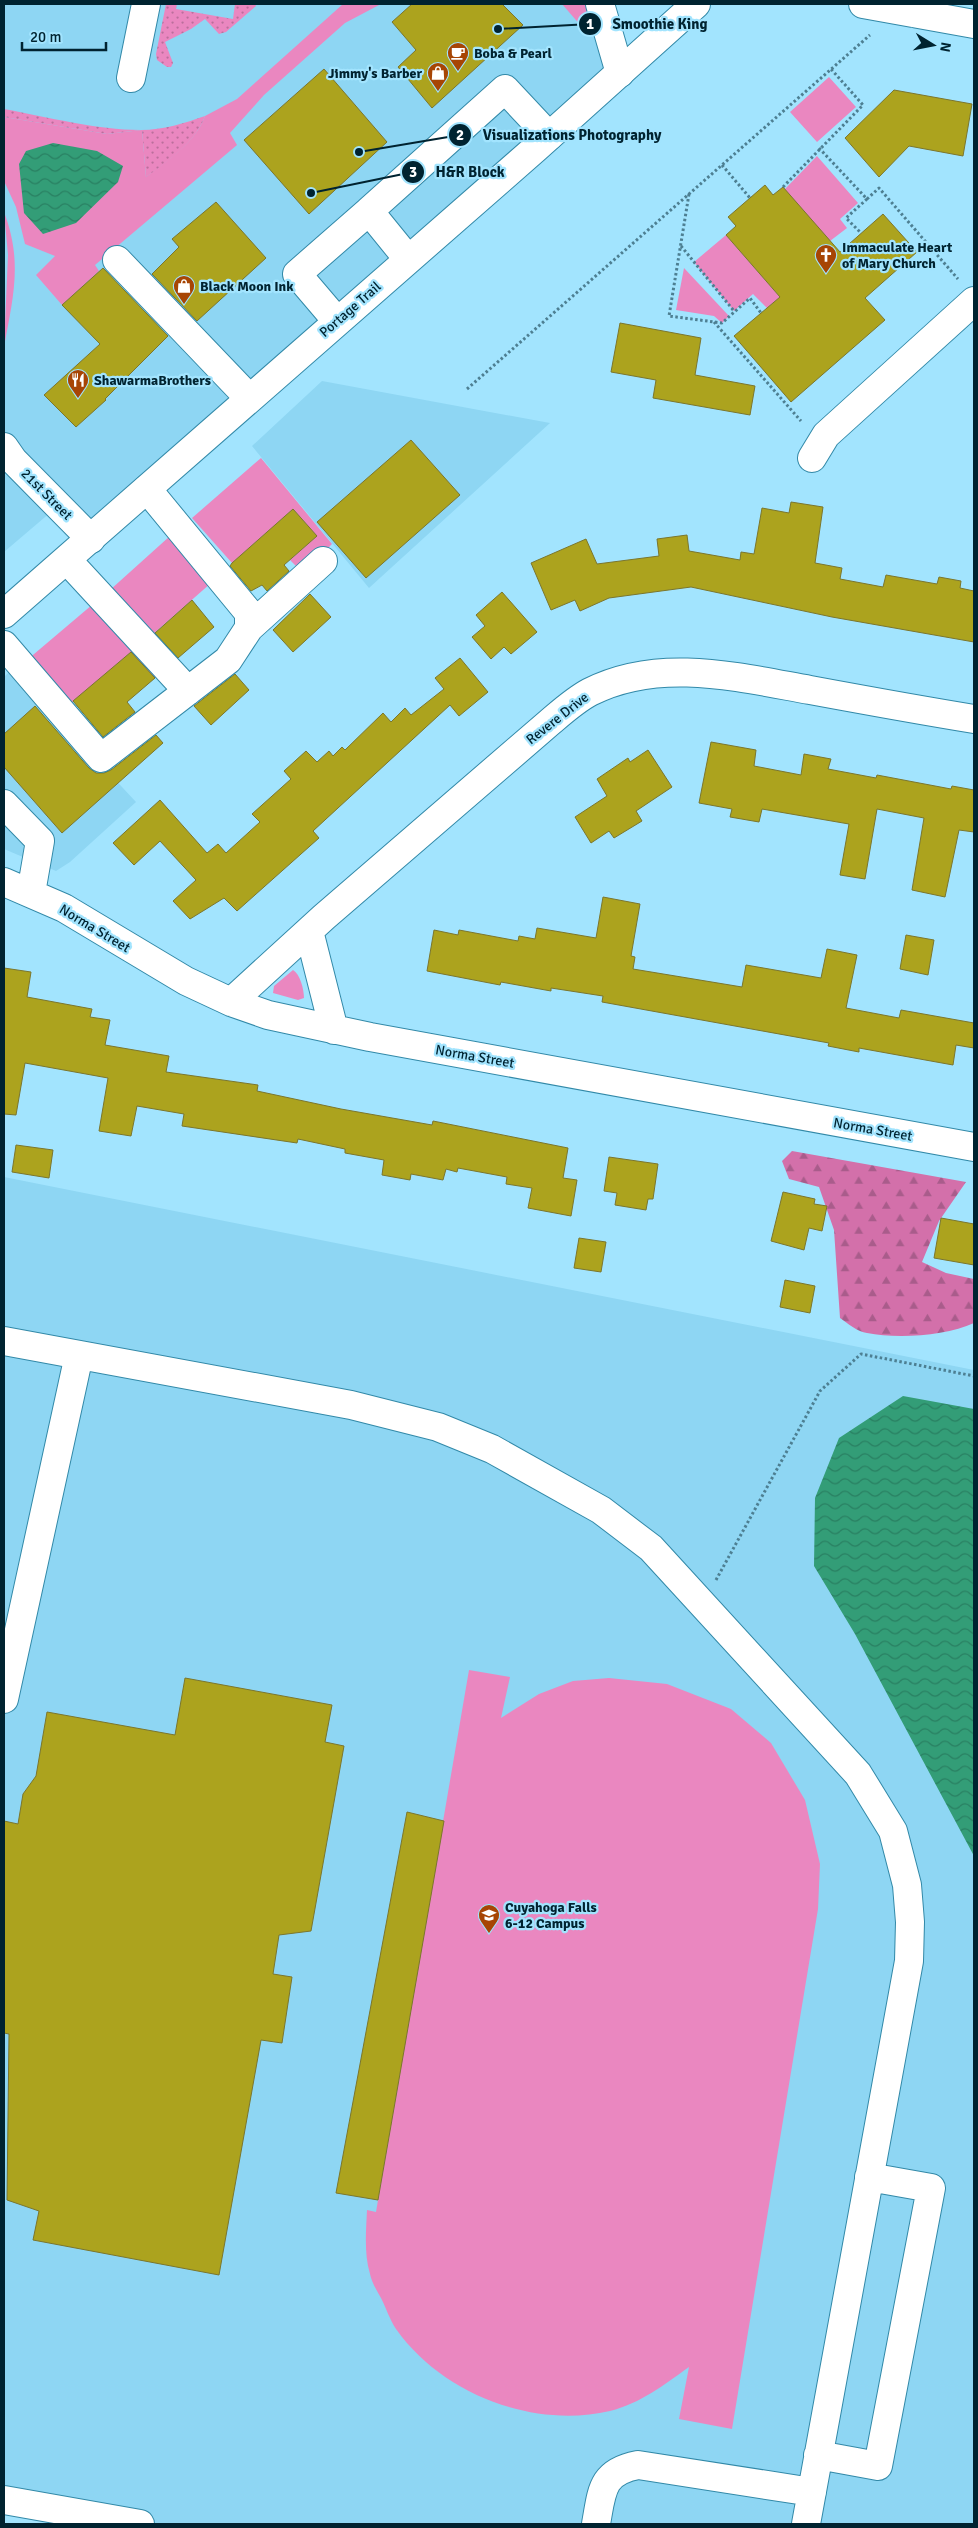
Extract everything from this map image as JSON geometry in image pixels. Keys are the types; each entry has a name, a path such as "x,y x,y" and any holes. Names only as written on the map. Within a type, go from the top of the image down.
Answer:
{"street":[{"path":"131,78 146,4"},
{"path":"600,4 620,73"},
{"name":"Portage Trail","path":"4,614 549,136 696,4"},
{"path":"863,4 974,24"},
{"path":"337,321 298,274 505,88 549,136"},
{"path":"369,211 408,259"},
{"path":"117,260 249,398"},
{"path":"812,458 826,434 967,291"},
{"name":"21st Street","path":"4,447 13,460 91,539"},
{"path":"147,489 249,613 249,628"},
{"path":"67,560 188,691"},
{"path":"4,645 101,758 228,660 249,628 323,561"},
{"name":"Revere Drive","path":"231,1002 309,931 570,704 589,692 612,684 657,673 680,672 724,675 974,719"},
{"path":"4,804 40,841 31,893"},
{"name":"Norma Street","path":"4,882 64,908 186,982 231,1002 268,1015 334,1030 974,1147"},
{"path":"309,931 334,1030"},
{"path":"4,1341 351,1404 438,1427 492,1449 601,1510 651,1548 858,1774 893,1831 907,1885 910,1922 909,1961 806,2524"},
{"path":"4,1699 79,1355"},
{"path":"818,2455 878,2466 931,2188 869,2177"},
{"path":"596,2524 601,2495 608,2480 620,2469 638,2465 812,2492"},
{"path":"4,2500 140,2524"}],"path":[{"path":"467,389 873,33"},
{"path":"783,187 819,148 863,106 831,69"},
{"path":"819,148 867,199"},
{"path":"722,165 750,198"},
{"path":"861,233 846,218 879,188 967,291"},
{"path":"689,194 669,316 722,323 734,310 750,298 761,313"},
{"path":"680,246 734,310"},
{"path":"714,322 808,429"},
{"path":"697,1598 718,1578 820,1391 861,1354 974,1376"}],"shaded area":[{"path":"4,4 595,4 635,59 91,539 58,506 4,552"},
{"path":"166,4 177,4 176,9 233,19 235,4 255,4 256,6 226,32 219,34 205,19 191,29 165,42 173,63 171,67 167,67 157,60 156,54"},
{"path":"343,4 381,4 345,23 264,95 230,133 237,145 95,265 99,271 62,305 36,275 55,256 25,244 16,207 4,181 4,117 107,134 142,130 146,177 188,143 195,135 205,116 237,99"},
{"path":"562,4 593,4 596,27 588,34"},
{"path":"829,77 856,107 817,142 790,112"},
{"path":"4,109 107,128 141,130 182,124 205,116 195,135 188,143 172,158 146,177 142,130 107,134 4,117"},
{"path":"817,156 858,203 840,219 847,228 830,241 784,190"},
{"path":"4,212 10,230 15,264 13,295 4,347 8,255"},
{"path":"726,235 780,297 767,308 753,294 734,311 694,262"},
{"path":"684,268 729,316 722,323 714,316 676,310"},
{"path":"322,381 550,423 369,588 252,446"},
{"path":"261,458 332,544 303,573 290,560 317,536 293,509 232,563 192,518"},
{"path":"180,527 211,583 152,635 110,590"},
{"path":"99,599 161,673 154,679 131,652 69,705 27,660"},
{"path":"12,669 136,802 70,862 56,871 4,849 4,677"},
{"path":"293,970 301,982 304,998 298,1000 273,993 274,986"},
{"name":"Cuyahoga Falls 6-12 Campus","path":"4,1177 974,1370 974,2524 142,2524 4,2499"},
{"path":"469,1670 510,1677 501,1718 539,1694 573,1681 609,1678 667,1684 731,1709 771,1743 805,1800 820,1864 818,1909 732,2429 679,2419 689,2367 642,2398 610,2411 581,2415 551,2415 521,2410 491,2401 464,2388 438,2372 415,2352 396,2329 372,2281 366,2250 367,2210 376,2212"}],"green space":[{"path":"792,1151 966,1182 939,1221 922,1262 946,1273 974,1279 974,1323 950,1331 892,1336 864,1332 840,1318 834,1230 819,1187 789,1179 782,1161"}],"water":[{"path":"53,143 97,151 123,166 118,182 76,223 43,234 24,213 19,164 26,151"},
{"path":"903,1396 974,1409 974,1856 855,1634 814,1566 815,1498 839,1438"}],"building":[{"path":"412,4 502,4 523,25 432,108 398,67 416,50 392,22"},
{"path":"324,69 387,142 309,214 244,140"},
{"path":"894,90 972,104 963,156 909,146 879,177 845,138"},
{"name":"Immaculate Heart of Mary Church","path":"765,185 773,195 783,187 840,252 883,214 917,252 865,298 885,320 791,402 734,336 780,297 726,235 736,226 728,217"},
{"path":"216,202 266,258 197,321 152,274 179,247 172,239"},
{"path":"103,268 168,336 106,400 76,427 44,395 100,344 62,305"},
{"path":"620,323 701,338 695,375 755,386 750,415 653,398 656,380 611,372"},
{"path":"411,440 460,495 366,578 317,522"},
{"path":"791,502 823,507 815,563 842,568 840,579 883,587 886,575 937,584 939,577 961,581 960,588 974,591 974,642 832,617 691,587 609,598 580,611 575,600 551,610 531,563 586,539 597,564 659,556 657,539 687,535 689,551 740,560 741,552 754,554 762,508 789,513"},
{"path":"293,509 317,536 284,565 289,571 267,591 262,585 251,591 230,566"},
{"path":"502,592 537,632 511,654 504,647 491,659 472,637 485,626 476,615"},
{"path":"310,594 331,617 293,652 273,630"},
{"path":"192,600 214,627 178,658 155,633"},
{"path":"131,652 155,678 127,702 135,712 103,737 73,701"},
{"path":"460,658 488,692 459,716 450,705 313,831 319,838 237,911 224,898 190,919 173,901 196,880 160,841 134,865 113,843 160,800 207,853 218,844 226,853 260,822 252,814 291,779 284,771 306,751 317,762 329,751 333,756 342,747 345,750 383,713 391,722 405,708 411,715 444,689 435,678"},
{"path":"235,674 249,690 211,725 194,706"},
{"path":"35,706 89,768 96,773 104,773 111,770 156,735 163,743 62,833 4,767 4,734"},
{"path":"711,742 756,750 754,766 801,775 804,754 831,759 828,769 876,778 877,775 951,789 952,786 974,790 974,832 959,830 945,897 912,890 924,818 877,809 865,879 840,875 849,824 762,809 759,822 730,817 732,809 699,803"},
{"path":"648,750 672,787 636,811 642,821 614,838 609,831 591,843 575,817 607,796 597,779 628,758 630,762"},
{"path":"603,897 640,904 631,956 635,957 633,969 742,987 746,965 821,978 827,949 857,955 846,1008 899,1018 901,1010 974,1023 974,1048 956,1045 953,1065 859,1048 859,1052 828,1046 829,1043 602,1002 603,996 551,988 551,991 501,982 500,985 427,971 434,930 458,935 459,930 518,941 519,936 535,939 537,928 596,938"},
{"path":"906,935 934,940 928,975 900,969"},
{"path":"4,968 31,972 27,997 92,1009 90,1017 110,1020 105,1045 169,1056 166,1072 258,1085 257,1091 341,1109 432,1125 433,1121 568,1148 563,1178 577,1180 571,1216 528,1208 532,1188 506,1184 507,1177 458,1168 457,1172 446,1169 443,1180 411,1174 410,1180 382,1175 384,1160 345,1153 345,1149 298,1139 297,1143 182,1126 184,1114 137,1106 131,1136 99,1131 108,1078 25,1063 16,1115 4,1114"},
{"path":"16,1145 53,1150 49,1178 12,1172"},
{"path":"609,1157 658,1164 653,1199 648,1199 646,1210 615,1205 617,1193 604,1191"},
{"path":"783,1192 815,1199 814,1204 827,1206 822,1231 809,1228 804,1250 771,1241"},
{"path":"941,1218 974,1224 974,1265 934,1258"},
{"path":"579,1238 606,1242 601,1272 574,1268"},
{"path":"785,1280 815,1286 810,1313 780,1307"},
{"path":"185,1678 332,1705 325,1742 344,1746 311,1931 279,1935 273,1974 292,1977 282,2043 261,2040 219,2275 33,2240 39,2211 7,2200 9,2034 4,2033 4,1821 18,1824 23,1794 36,1776 47,1712 175,1735"},
{"path":"407,1812 444,1821 378,2200 336,2193"}],"place":[{"name":"Smoothie King","path":"498,29"},
{"name":"Boba & Pearl","path":"458,72"},
{"name":"Jimmy's Barber","path":"438,92"},
{"name":"Visualizations Photography","path":"359,152"},
{"name":"H&R Block","path":"311,193"},
{"name":"Immaculate Heart of Mary Church","path":"826,274"},
{"name":"Black Moon Ink","path":"184,305"},
{"name":"ShawarmaBrothers","path":"78,399"},
{"name":"Cuyahoga Falls 6-12 Campus","path":"489,1934"}]}
